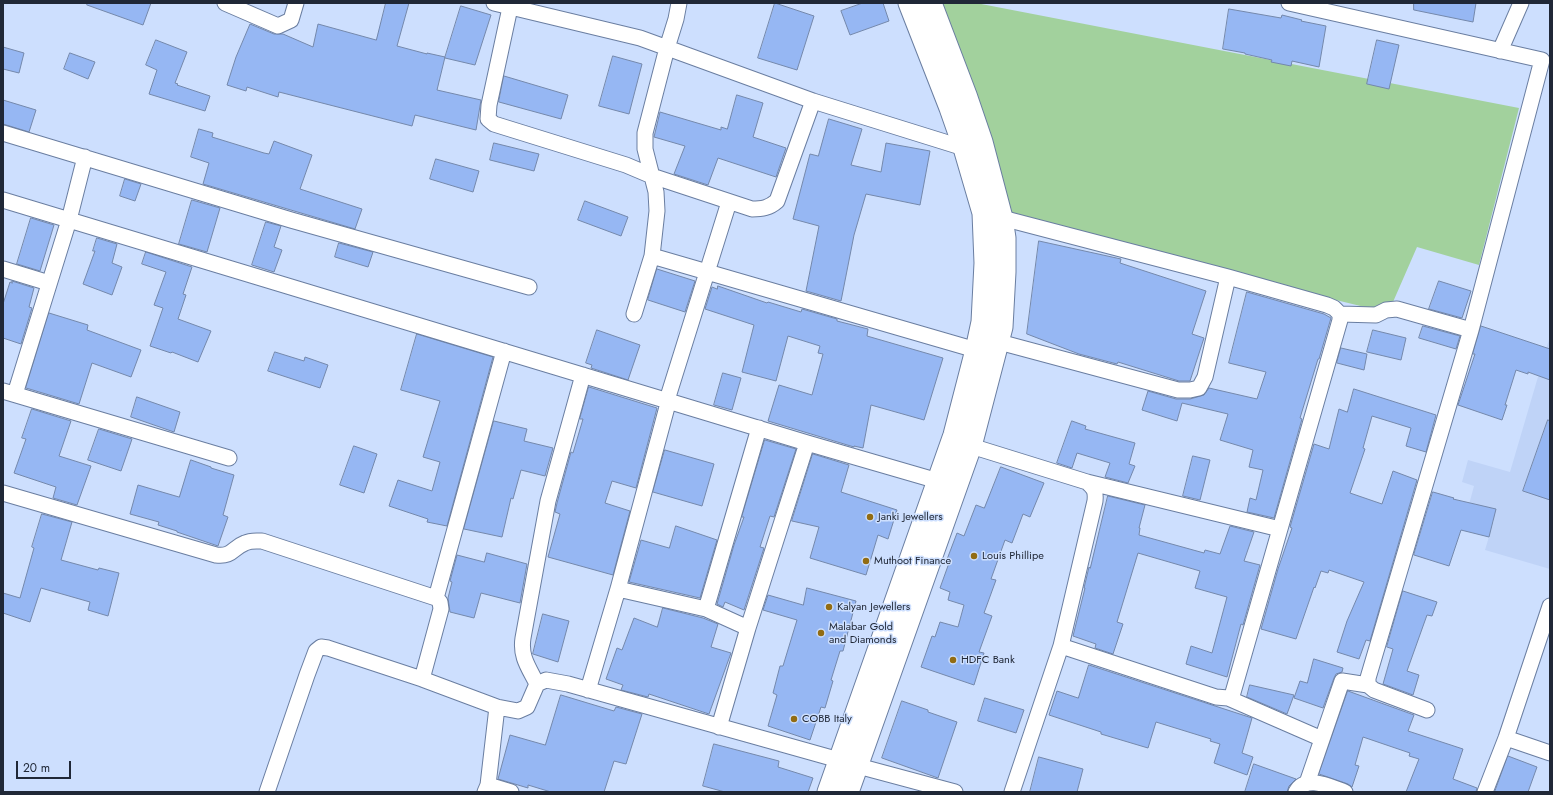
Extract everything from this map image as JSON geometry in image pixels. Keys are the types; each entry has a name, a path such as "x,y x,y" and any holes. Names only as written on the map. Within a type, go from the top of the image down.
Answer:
{"street":[{"path":"225,3 278,26 291,20 296,3"},
{"path":"494,3 510,5 640,38 813,101 973,145"},
{"path":"634,314 652,256 657,211 656,192 646,149 645,133 679,3"},
{"path":"848,792 971,446 999,342 1004,304 1005,238 1002,218 973,145 950,108 909,3"},
{"path":"828,792 954,435 982,322 984,294 983,213 966,95 931,3"},
{"path":"1289,3 1542,60 1471,330 1371,665 1368,685"},
{"path":"1500,51 1521,3"},
{"path":"510,5 489,105 488,118 494,124 626,165 652,176 729,202 752,209 764,209 777,201 813,101"},
{"path":"3,133 291,220 529,287"},
{"path":"85,157 69,220 49,283 9,393 229,458"},
{"path":"3,200 807,443 938,481"},
{"path":"588,690 618,589 667,407 667,400 729,202"},
{"path":"1002,218 1228,277 1327,305 1334,308 1340,314 1376,315 1386,310 1397,309 1471,330"},
{"path":"652,256 976,350"},
{"path":"3,269 49,283"},
{"path":"999,342 1178,390 1199,388 1205,377 1228,277"},
{"path":"1228,698 1232,696 1234,690 1340,320 1340,314"},
{"path":"436,598 504,351"},
{"path":"537,684 524,659 521,649 548,501 583,375"},
{"path":"706,609 760,428"},
{"path":"719,726 748,628 807,443"},
{"path":"971,446 1087,482 1280,529"},
{"path":"1012,792 1061,646 1095,501 1096,492 1087,482"},
{"path":"3,493 216,555 223,556 231,554 244,543 253,540 262,541 436,598 440,602 441,609 422,679"},
{"path":"618,589 706,609 748,628"},
{"path":"1485,792 1506,738 1550,606"},
{"path":"1061,646 1216,697 1228,698 1322,739"},
{"path":"267,792 307,675 316,651 321,647 422,679 497,707 518,711 527,707 537,684 546,680 588,690 839,760"},
{"path":"1302,787 1322,739 1342,681 1368,685 1374,690 1427,710"},
{"path":"497,707 487,788 511,792"},
{"path":"1506,738 1550,753"},
{"path":"858,766 955,792"},
{"path":"1302,787 1318,783 1345,792"}],"shaded area":[{"path":"1550,336 1550,569 1485,550 1494,520 1467,512 1474,486 1462,482 1468,460 1510,472"}],"green space":[{"path":"941,3 976,3 1519,108 1479,265 1417,247 1393,302 1377,310 1011,221"}],"building":[{"path":"88,3 151,3 143,25 87,5"},
{"path":"386,3 409,3 397,46 445,57 437,90 481,100 476,130 415,115 412,126 279,92 278,97 247,87 246,91 227,85 236,57 250,24 274,34 283,34 313,47 318,24 376,40"},
{"path":"775,3 814,16 797,70 758,58"},
{"path":"863,3 883,3 889,21 850,35 841,11"},
{"path":"1414,3 1476,3 1473,22 1414,10"},
{"path":"461,6 491,15 475,65 445,58"},
{"path":"1229,9 1281,18 1282,15 1302,20 1301,21 1326,26 1319,67 1292,61 1291,66 1271,62 1272,60 1245,53 1223,49"},
{"path":"156,40 187,52 175,83 210,96 205,111 149,94 157,70 146,65"},
{"path":"1377,40 1399,45 1389,89 1367,84"},
{"path":"3,47 24,53 19,73 3,69"},
{"path":"70,53 95,62 88,79 64,69"},
{"path":"613,56 642,64 629,114 599,106"},
{"path":"504,76 568,95 561,119 499,102"},
{"path":"737,95 763,103 753,137 786,148 776,177 718,158 708,185 674,174 685,146 654,137 660,112 721,130 721,127 727,129"},
{"path":"3,100 36,110 29,132 3,124"},
{"path":"829,119 862,129 851,165 881,172 886,143 930,151 920,205 866,194 854,235 841,301 806,291 819,226 793,219 810,154 818,156"},
{"path":"199,129 213,133 212,137 264,153 269,154 274,141 312,155 300,189 362,209 355,229 203,184 209,163 191,157"},
{"path":"494,143 539,154 534,171 490,160"},
{"path":"436,159 479,171 473,192 430,179"},
{"path":"125,179 141,184 135,201 120,196"},
{"path":"192,200 220,208 207,252 179,244"},
{"path":"585,201 628,217 621,236 578,220"},
{"path":"31,218 54,225 40,271 17,264"},
{"path":"266,222 281,226 274,247 282,250 274,272 252,265"},
{"path":"97,238 117,244 112,263 122,267 112,295 83,284 95,251 93,251"},
{"path":"1039,241 1121,259 1120,263 1206,291 1192,334 1204,338 1190,381 1179,381 1118,362 1117,364 1079,354 1027,334"},
{"path":"339,243 373,252 368,267 335,257"},
{"path":"146,252 192,267 183,294 186,295 178,319 211,331 198,362 172,352 171,353 150,346 163,308 154,305 166,272 142,264"},
{"path":"657,269 695,281 685,312 648,300"},
{"path":"12,281 34,288 29,307 32,308 21,344 3,338 3,304 10,282 12,283"},
{"path":"1439,281 1471,291 1462,318 1429,309"},
{"path":"718,286 767,303 768,302 801,312 802,309 837,319 837,321 868,329 867,336 943,358 924,420 871,405 863,448 854,447 768,421 779,385 812,395 823,354 818,353 820,346 788,336 776,381 742,372 754,325 705,309 712,287 717,289"},
{"path":"1247,292 1324,314 1331,318 1300,418 1302,419 1274,518 1247,512 1250,498 1256,500 1263,470 1249,467 1253,450 1220,440 1228,414 1182,403 1177,421 1142,410 1148,391 1176,399 1190,399 1204,395 1209,388 1257,399 1266,372 1229,363"},
{"path":"49,313 88,325 87,330 141,350 131,377 92,363 79,404 26,388"},
{"path":"1423,326 1460,336 1456,349 1419,338"},
{"path":"1481,326 1550,349 1550,380 1528,372 1528,374 1516,370 1502,420 1458,405 1475,354 1473,354"},
{"path":"597,330 640,345 628,380 591,368 592,365 586,363"},
{"path":"1373,330 1406,338 1401,360 1367,352"},
{"path":"417,334 493,357 447,526 427,522 428,519 389,506 398,480 432,491 440,462 423,457 440,401 401,390"},
{"path":"1341,348 1367,354 1364,370 1337,363"},
{"path":"275,352 304,361 305,357 328,365 320,388 268,371"},
{"path":"723,373 741,378 732,410 714,405"},
{"path":"589,387 657,408 636,488 612,481 605,503 630,511 613,575 548,557 560,514 555,512 557,503 571,452 573,453 583,419 580,419"},
{"path":"1354,389 1436,415 1426,452 1406,446 1411,428 1372,416 1363,448 1365,449 1350,493 1382,504 1393,471 1417,480 1370,641 1366,640 1359,659 1337,652 1347,621 1364,582 1329,570 1328,573 1321,571 1296,639 1261,629 1278,569 1292,528 1290,527 1314,444 1329,449 1339,409 1347,412"},
{"path":"137,397 180,412 174,432 131,417"},
{"path":"32,409 71,421 59,456 91,466 77,505 53,498 56,487 14,473 26,439 22,438"},
{"path":"1548,420 1550,421 1550,500 1523,491"},
{"path":"494,421 527,429 524,441 553,448 545,476 521,470 513,499 511,498 502,537 464,529"},
{"path":"1072,421 1086,426 1085,429 1135,443 1129,464 1135,466 1128,483 1105,477 1110,463 1077,453 1072,468 1057,463"},
{"path":"99,429 132,439 121,471 88,460"},
{"path":"765,440 796,449 774,517 770,516 760,547 764,548 744,610 725,602 723,607 717,604 734,545 744,517 742,517"},
{"path":"354,446 377,454 364,493 340,485"},
{"path":"665,450 714,464 702,506 653,492"},
{"path":"813,454 849,465 841,492 897,510 888,539 878,535 866,575 810,558 819,527 792,521"},
{"path":"1193,456 1210,460 1200,500 1183,496"},
{"path":"191,460 234,475 223,515 228,517 218,546 158,525 159,522 130,514 138,485 179,497"},
{"path":"1001,467 1044,483 1030,517 1023,514 1012,543 1005,540 991,579 996,580 984,613 992,616 979,652 984,653 974,685 921,667 932,636 935,637 940,622 958,627 964,605 948,600 950,592 940,588 949,563 946,562 957,533 964,536 976,505 984,508"},
{"path":"1433,492 1454,498 1453,499 1496,509 1489,537 1461,530 1449,566 1414,555"},
{"path":"1108,496 1145,505 1139,528 1139,535 1204,553 1205,550 1220,554 1230,526 1254,532 1244,561 1260,565 1243,625 1241,624 1227,677 1186,664 1191,646 1212,653 1227,597 1195,588 1200,571 1138,553 1117,622 1123,624 1113,654 1095,648 1096,644 1073,636 1089,567 1090,568"},
{"path":"42,514 72,522 61,560 98,570 99,568 119,573 108,616 88,610 90,602 41,588 30,622 3,613 3,593 20,598 34,548 32,547"},
{"path":"676,526 717,540 700,598 629,582 641,540 669,548"},
{"path":"487,553 527,564 520,603 481,593 474,618 450,612 448,598 452,582 450,581 457,555 484,562"},
{"path":"807,588 856,601 843,651 840,651 831,680 833,681 825,708 821,707 810,740 768,726 777,695 773,693 780,666 783,666 797,620 763,610 768,595 803,605"},
{"path":"1403,591 1437,602 1432,616 1427,615 1407,671 1419,675 1413,695 1383,684 1393,649 1387,647"},
{"path":"663,608 703,618 718,624 711,647 731,653 709,714 649,694 648,697 621,690 623,685 606,679 617,648 622,650 634,618 657,627"},
{"path":"543,614 569,621 558,662 533,654"},
{"path":"1314,659 1343,668 1342,672 1336,674 1334,678 1323,708 1294,698 1300,681 1307,683"},
{"path":"1089,665 1252,718 1242,753 1253,757 1247,775 1214,763 1220,744 1210,741 1211,739 1156,722 1148,748 1101,734 1101,732 1049,715 1057,691 1078,698"},
{"path":"1250,685 1294,695 1287,714 1247,697"},
{"path":"1348,691 1414,715 1408,731 1463,749 1453,779 1477,788 1476,792 1406,792 1419,759 1409,756 1410,753 1363,737 1355,765 1359,766 1352,787 1348,784 1319,774"},
{"path":"561,695 614,711 616,707 642,714 626,764 614,761 604,792 551,792 528,785 528,788 498,779 510,735 545,745"},
{"path":"985,698 1024,710 1016,733 978,721"},
{"path":"902,701 957,722 938,778 882,758"},
{"path":"714,744 779,761 778,767 813,778 808,792 725,792 703,786"},
{"path":"1508,756 1537,767 1528,792 1495,792"},
{"path":"1039,757 1083,769 1077,792 1030,792"},
{"path":"1254,764 1296,779 1289,786 1287,792 1245,792"}],"place":[{"name":"Janki Jewellers","path":"870,517"},
{"name":"Louis Phillipe","path":"974,556"},
{"name":"Muthoot Finance","path":"866,561"},
{"name":"Kalyan Jewellers","path":"829,607"},
{"name":"Malabar Gold and Diamonds","path":"821,633"},
{"name":"HDFC Bank","path":"953,660"},
{"name":"COBB Italy","path":"794,719"}]}
